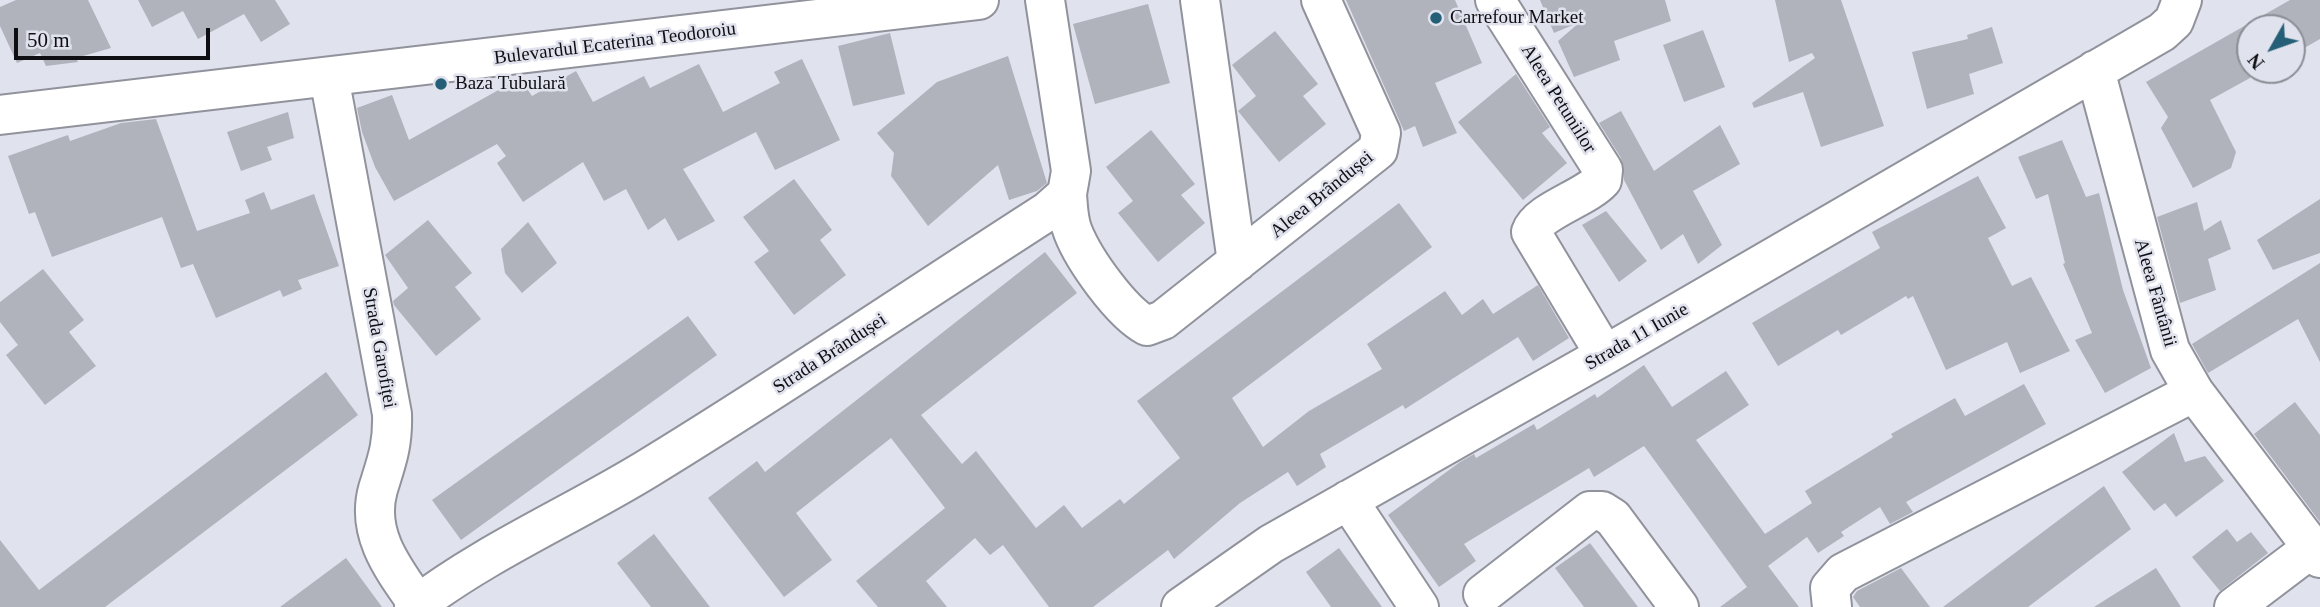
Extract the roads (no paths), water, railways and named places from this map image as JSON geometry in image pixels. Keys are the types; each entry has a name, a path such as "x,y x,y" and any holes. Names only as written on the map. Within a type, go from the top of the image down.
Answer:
{"street":[{"name":"Bulevardul Ecaterina Teodoroiu","path":"0,115 979,0"},
{"path":"1045,0 1071,171 1066,194"},
{"path":"1199,0 1237,262"},
{"name":"Aleea Brândușei","path":"1066,194 1072,229 1082,251 1132,318 1147,327 1163,320 1378,150 1381,133 1321,0"},
{"name":"Aleea Petuniilor","path":"1495,0 1603,170 1602,180 1594,189 1539,220 1531,232 1605,355"},
{"name":"Strada 11 Iunie","path":"1181,607 1271,544 1605,355 2162,32 2174,21 2182,0"},
{"name":"Aleea Fântânii","path":"2095,70 2170,350 2194,392 2316,553"},
{"name":"Strada Garofiței","path":"330,77 392,414 393,443 377,491 375,530 388,559 418,606"},
{"name":"Strada Brândușei","path":"418,606 455,578 635,476 784,386 1048,211 1066,194"},
{"path":"1832,607 1830,588 1843,573 2194,392"},
{"path":"1348,500 1419,607"},
{"path":"1480,603 1590,511 1602,511 1613,518 1679,607"},
{"path":"2234,607 2316,553"}],"place":[{"name":"Carrefour Market","path":"1436,18"},
{"name":"Baza Tubulară","path":"441,84"}]}
